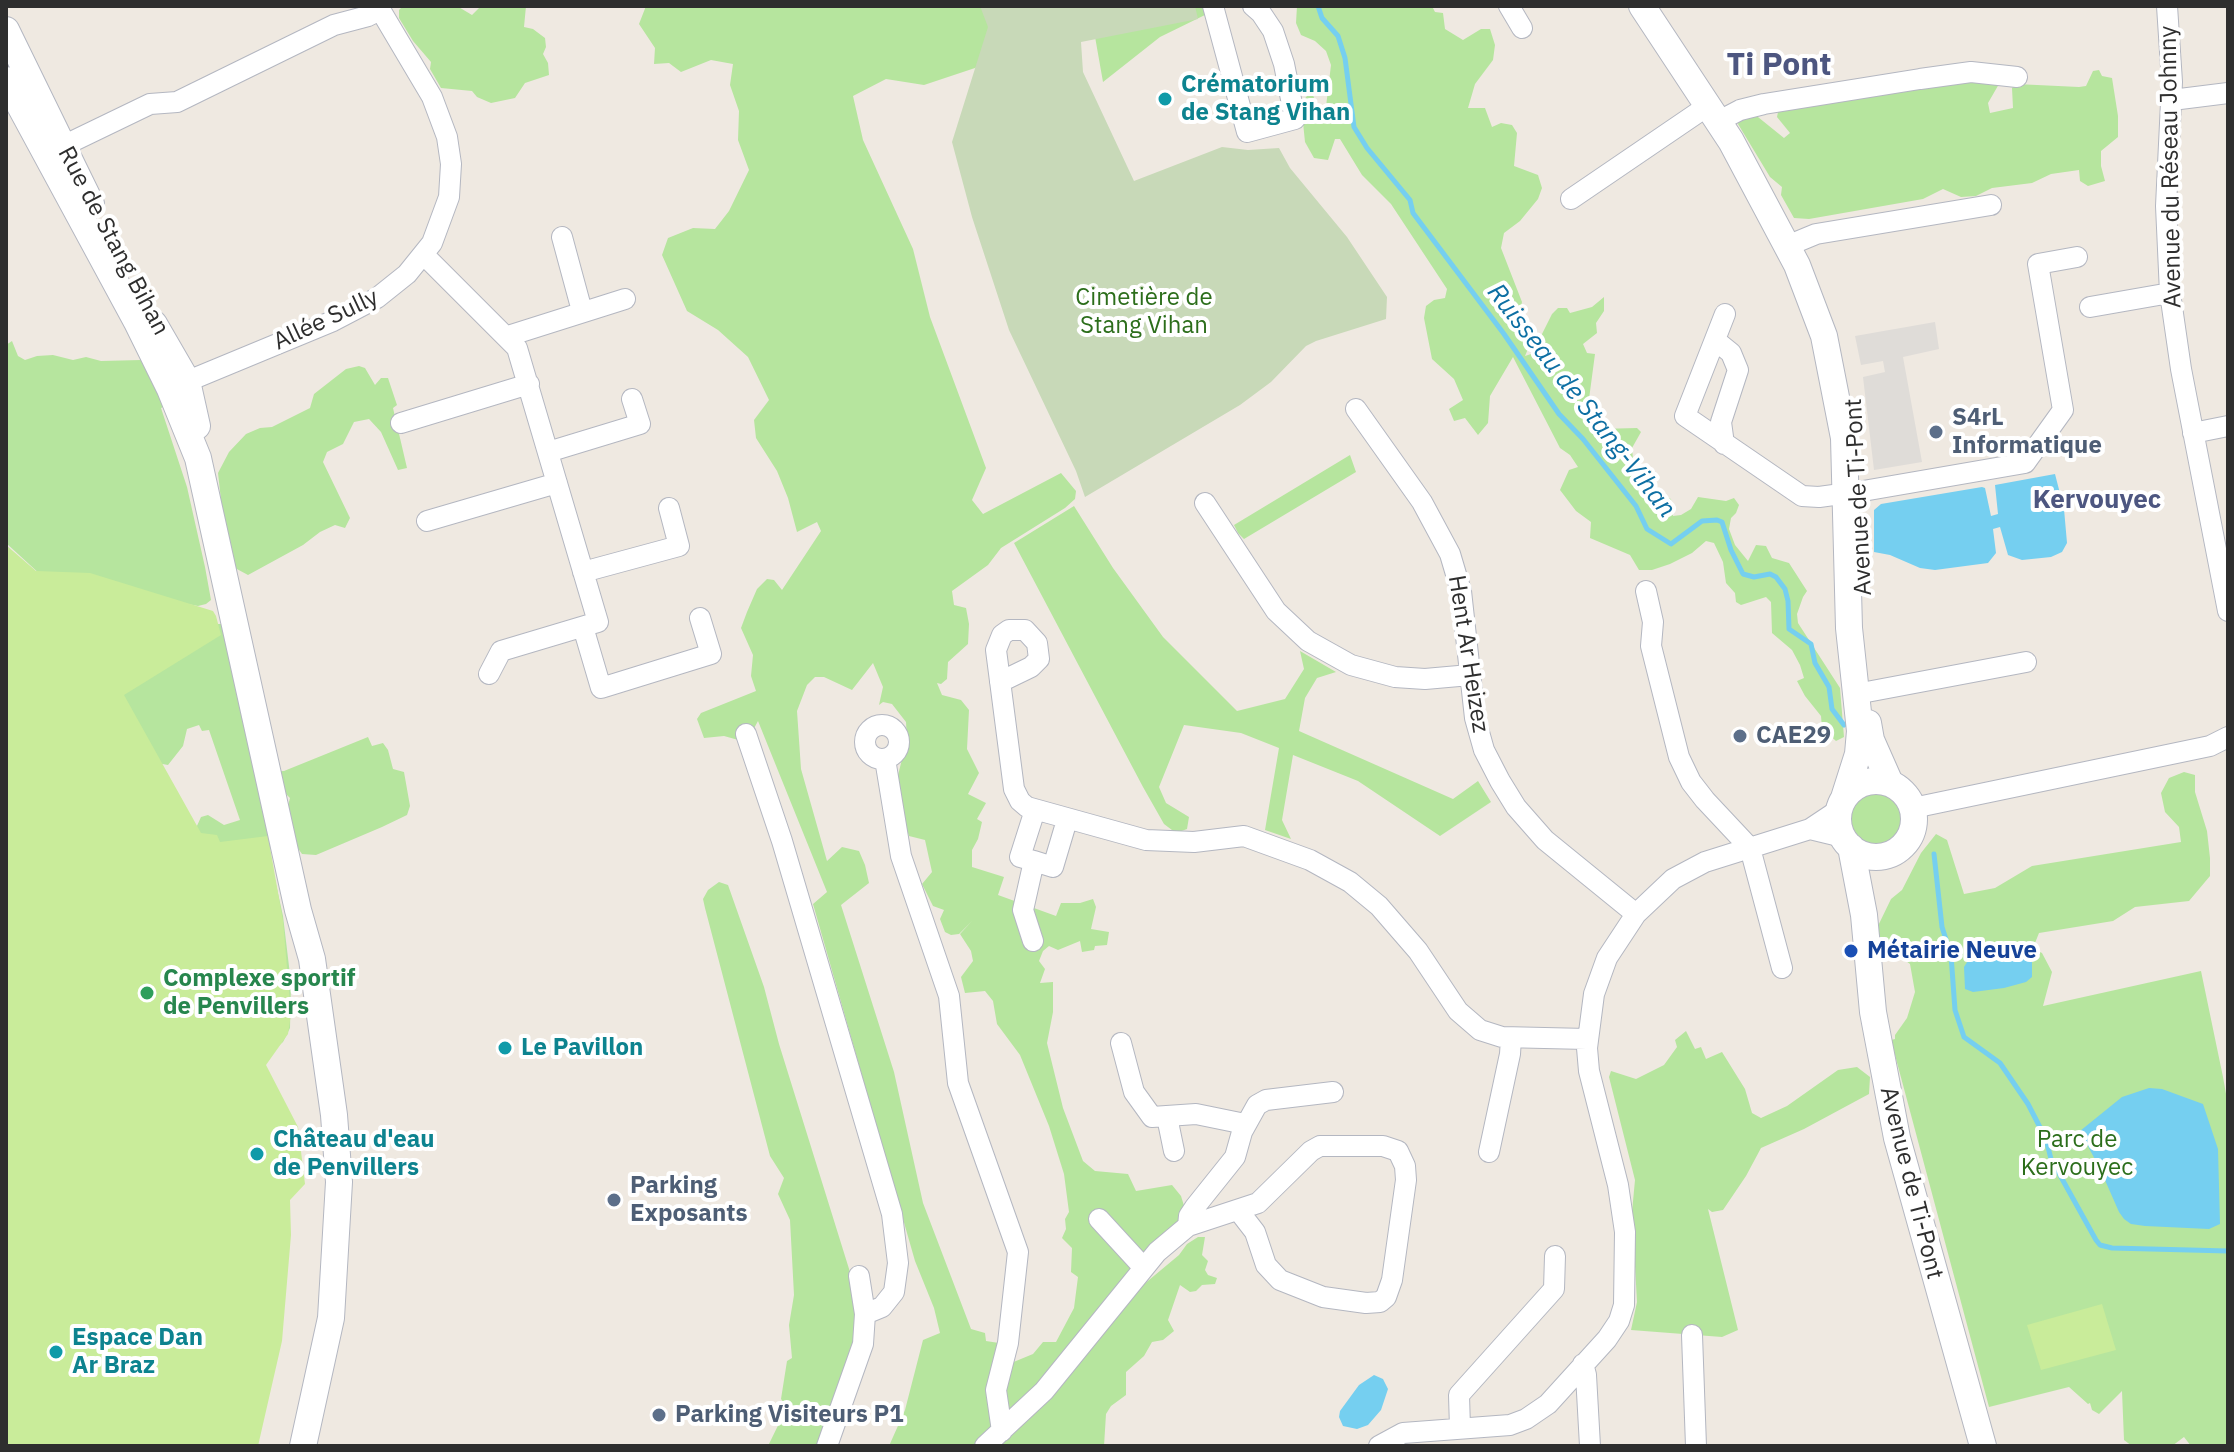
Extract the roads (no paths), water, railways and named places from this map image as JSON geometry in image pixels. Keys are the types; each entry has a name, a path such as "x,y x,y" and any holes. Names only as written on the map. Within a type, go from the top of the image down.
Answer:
{"street":[{"path":"1213,6 1247,132 1295,119 1284,64 1273,31 1253,6"},
{"path":"1509,6 1522,28"},
{"name":"Avenue de Ti-Pont","path":"1642,6 1720,122 1764,180 1794,242 1825,288 1843,341 1856,410 1855,492 1861,694 1858,754 1842,804"},
{"name":"Avenue du Réseau Johnny","path":"2167,6 2172,100 2166,206 2170,293 2193,433 2228,608"},
{"path":"63,146 150,104 177,102 334,25 368,16 379,8"},
{"name":"Allée Sully","path":"178,385 346,315 389,290 424,255 439,230 449,197 451,164 447,137 432,97 379,8"},
{"name":"Rue de Stang Bihan","path":"6,30 18,77 20,106 142,333 195,409 198,458 224,615 298,910 299,942 338,1162 337,1243 331,1318 303,1446"},
{"path":"1571,199 1740,110 1971,72 2017,77"},
{"name":"Rue de Stang Bihan","path":"18,77 63,146 142,305 177,360 178,385"},
{"path":"2172,100 2228,93"},
{"path":"20,106 40,126 80,200 96,213"},
{"path":"1794,242 1991,205"},
{"path":"562,237 582,311"},
{"path":"424,255 517,348 598,622 501,651 489,674"},
{"path":"1725,314 1685,416 1802,496 1855,492 2025,463 2063,410 2038,264 2077,257"},
{"path":"2090,307 2170,293"},
{"path":"508,336 625,299"},
{"path":"1715,340 1731,353 1738,370 1721,422 1724,444"},
{"path":"401,423 529,384"},
{"path":"548,452 640,424 632,399"},
{"name":"Hent Ar Heizez","path":"1356,409 1422,502 1446,544 1461,591 1478,732 1509,797 1545,840 1636,914"},
{"path":"2193,433 2228,426"},
{"path":"427,521 557,483"},
{"path":"1205,503 1276,611 1308,641 1351,665 1395,677 1425,679 1470,675"},
{"path":"583,572 679,546 669,508"},
{"path":"1646,591 1653,622 1651,646 1684,770 1713,810 1750,848 1782,968"},
{"path":"583,627 601,688 711,654 700,618"},
{"path":"1861,694 2026,662"},
{"path":"1000,682 1014,789 1023,804 1067,820 1146,840 1194,842 1244,836 1292,852 1330,869 1362,891 1394,921 1464,1018 1488,1034 1511,1038 1587,1039"},
{"name":"Avenue de Ti-Pont","path":"1861,694 1871,740 1890,783"},
{"path":"746,734 782,841 892,1214 898,1263 894,1292 882,1307 865,1314"},
{"path":"1913,808 2210,746 2228,737"},
{"path":"885,759 901,856 949,996 958,1083 1018,1252 1008,1343 996,1390 1002,1431"},
{"path":"1379,1446 1403,1433 1510,1425 1526,1419 1548,1404 1607,1339 1619,1321 1626,1294 1624,1217 1589,1071 1587,1039 1600,976 1614,946 1636,914 1661,889 1691,869 1810,829 1842,804 1851,790 1870,781 1890,783 1908,798 1913,808 1910,837 1891,853 1870,856 1847,842 1810,829"},
{"path":"1842,804 1840,828 1847,842"},
{"path":"1035,810 1020,857 1053,867 1067,820"},
{"name":"Avenue de Ti-Pont","path":"1847,842 1864,915 1873,1012 1897,1138 1983,1446"},
{"name":"Avenue de Ti-Pont","path":"1864,915 1873,886 1891,853"},
{"path":"1033,941 1023,910 1034,861"},
{"path":"1489,1152 1511,1038"},
{"path":"1121,1043 1131,1083 1143,1109 1152,1117 1196,1114 1245,1124"},
{"path":"1188,1226 1189,1216 1195,1207 1235,1157 1245,1124 1257,1105 1266,1100 1333,1092"},
{"path":"1167,1117 1174,1151"},
{"path":"985,1446 1044,1391 1144,1268 1188,1226 1238,1210 1253,1206 1320,1146 1383,1146 1398,1151 1405,1166 1406,1180 1392,1280 1386,1297 1380,1302 1323,1297 1280,1280 1266,1265 1255,1232 1238,1210"},
{"path":"1099,1219 1144,1268"},
{"path":"1460,1428 1459,1395 1554,1289 1555,1256"},
{"path":"827,1446 860,1358 866,1329 859,1276"},
{"path":"1692,1335 1696,1446"},
{"path":"1583,1364 1590,1446"}],"water":[{"path":"2055,474 2064,509 2067,543 2062,552 2051,557 2022,560 2008,555 2000,527 1993,529 1996,553 1988,563 1935,570 1874,552 1874,510 1881,504 1982,487 1985,488 1991,516 1998,514 1995,485"},
{"path":"2026,957 2032,962 2032,977 2026,982 2004,988 1973,992 1965,989 1964,967 1969,959 2001,960"},
{"path":"2149,1088 2162,1089 2203,1104 2218,1149 2220,1224 2209,1229 2145,1226 2131,1224 2119,1212 2080,1131 2122,1097"},
{"path":"1374,1375 1383,1379 1388,1389 1381,1410 1368,1425 1357,1429 1343,1426 1340,1411 1359,1385"}],"waterway":[{"name":"Ruisseau de Stang-Vihan","path":"1318,6 1322,18 1338,36 1345,58 1354,127 1367,148 1410,200 1413,213 1504,334 1559,414 1636,506 1647,529 1671,544 1702,521 1717,520 1722,522 1743,574 1754,577 1770,574 1776,577 1785,589 1789,629 1811,644 1815,663 1829,687 1832,709 1844,725"},
{"name":"Ruisseau de Stang-Vihan","path":"1934,854 1942,927 1951,955 1955,1010 1964,1037 2000,1063 2028,1104 2046,1139 2051,1159 2096,1240 2100,1245 2112,1248 2228,1251"}],"place":[{"name":"Crématorium de Stang Vihan","path":"1165,99"},
{"name":"S4rL Informatique","path":"1936,432"},
{"name":"CAE29","path":"1740,736"},
{"name":"Métairie Neuve","path":"1851,951"},
{"name":"Complexe sportif de Penvillers","path":"147,993"},
{"name":"Le Pavillon","path":"505,1048"},
{"name":"Château d'eau de Penvillers","path":"257,1154"},
{"name":"Parking Exposants","path":"614,1200"},
{"name":"Espace Dan Ar Braz","path":"56,1352"},
{"name":"Parking Visiteurs P1","path":"659,1415"}],"district":[{"name":"Ti Pont","path":"1779,66"},
{"name":"Kervouyec","path":"2097,500"}],"park label":[{"name":"Cimetière de Stang Vihan","path":"1144,312"},
{"name":"Parc de Kervouyec","path":"2077,1154"}]}
